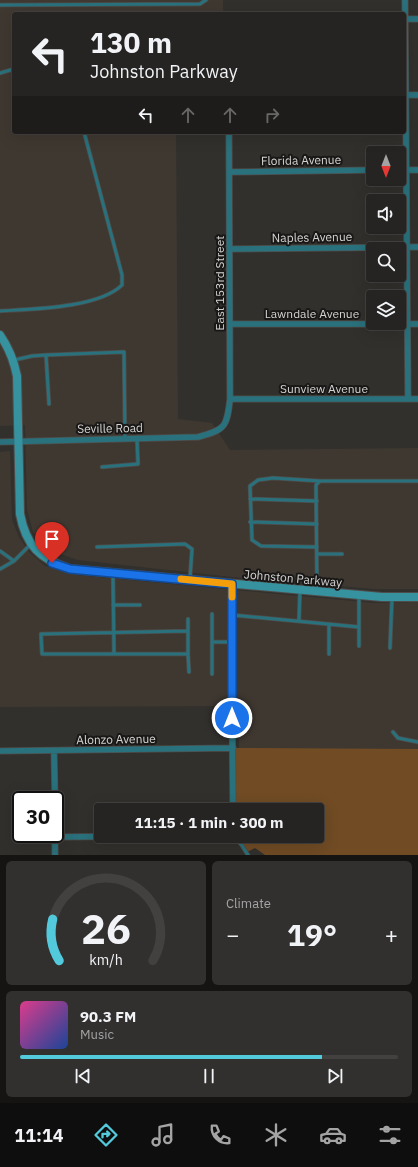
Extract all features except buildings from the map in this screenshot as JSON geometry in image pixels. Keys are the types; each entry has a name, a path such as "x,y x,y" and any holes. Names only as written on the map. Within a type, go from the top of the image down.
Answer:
{"street":[{"path":"404,12 405,0"},
{"path":"406,20 418,19"},
{"path":"406,95 418,95"},
{"name":"East 153rd Street","path":"219,432 228,418 230,399 229,134"},
{"path":"406,134 406,146"},
{"name":"Florida Avenue","path":"230,172 366,170"},
{"path":"408,399 406,170 418,170"},
{"name":"Naples Avenue","path":"230,249 418,247"},
{"name":"Lawndale Avenue","path":"230,324 418,324"},
{"name":"Johnston Parkway","path":"0,335 7,344 14,360 17,376 20,514 22,528 31,544 40,555 52,563 70,569 359,596 418,597"},
{"name":"Sunview Avenue","path":"230,399 418,399"},
{"name":"Seville Road","path":"0,442 198,437 219,432"},
{"path":"232,584 233,803"},
{"name":"Alonzo Avenue","path":"0,751 233,748"},
{"path":"54,751 55,791"},
{"path":"64,837 94,837"},
{"path":"55,843 55,855"}],"lane":[{"path":"0,5 200,4 206,0"},
{"path":"0,73 12,70"},
{"path":"0,311 54,308 88,301 116,292 122,285 122,275 85,134"},
{"path":"14,360 32,356 124,352 124,439"},
{"path":"46,355 49,404"},
{"path":"102,467 138,464 137,439"},
{"path":"317,547 261,546 252,540 250,522 250,486 258,480 273,478 320,481 418,481"},
{"path":"317,592 316,485 320,481"},
{"path":"250,500 317,501"},
{"path":"250,522 317,524"},
{"path":"0,569 14,561 31,544"},
{"path":"97,547 186,544 192,549 190,580"},
{"path":"0,551 14,561"},
{"path":"317,554 342,554"},
{"path":"114,573 114,654"},
{"path":"299,620 300,590"},
{"path":"359,596 359,646"},
{"path":"390,648 392,597"},
{"path":"113,604 140,605"},
{"path":"212,614 212,674"},
{"path":"232,615 299,620 359,627"},
{"path":"188,619 189,672"},
{"path":"328,654 329,624"},
{"path":"188,631 41,634 42,654 188,654"},
{"path":"212,642 232,642"},
{"path":"393,732 398,738 418,742"},
{"path":"240,843 248,855"}],"shaded area":[{"path":"0,0 223,0 223,12 12,12 12,134 176,134 178,419 212,423 230,450 418,448 418,589 375,589 232,577 78,560 52,551 33,532 27,509 25,425 0,426"},
{"path":"10,451 12,520 19,537 30,553 45,566 77,575 374,603 418,602 418,749 239,749 239,706 0,707 0,452"},
{"path":"233,748 418,749 418,855 265,855 255,848 247,852 239,843 324,843 324,803 233,803"}],"slow traffic":[{"path":"181,579 232,584 232,597"}],"route":[{"path":"52,563 70,569 232,584 232,718"}]}
